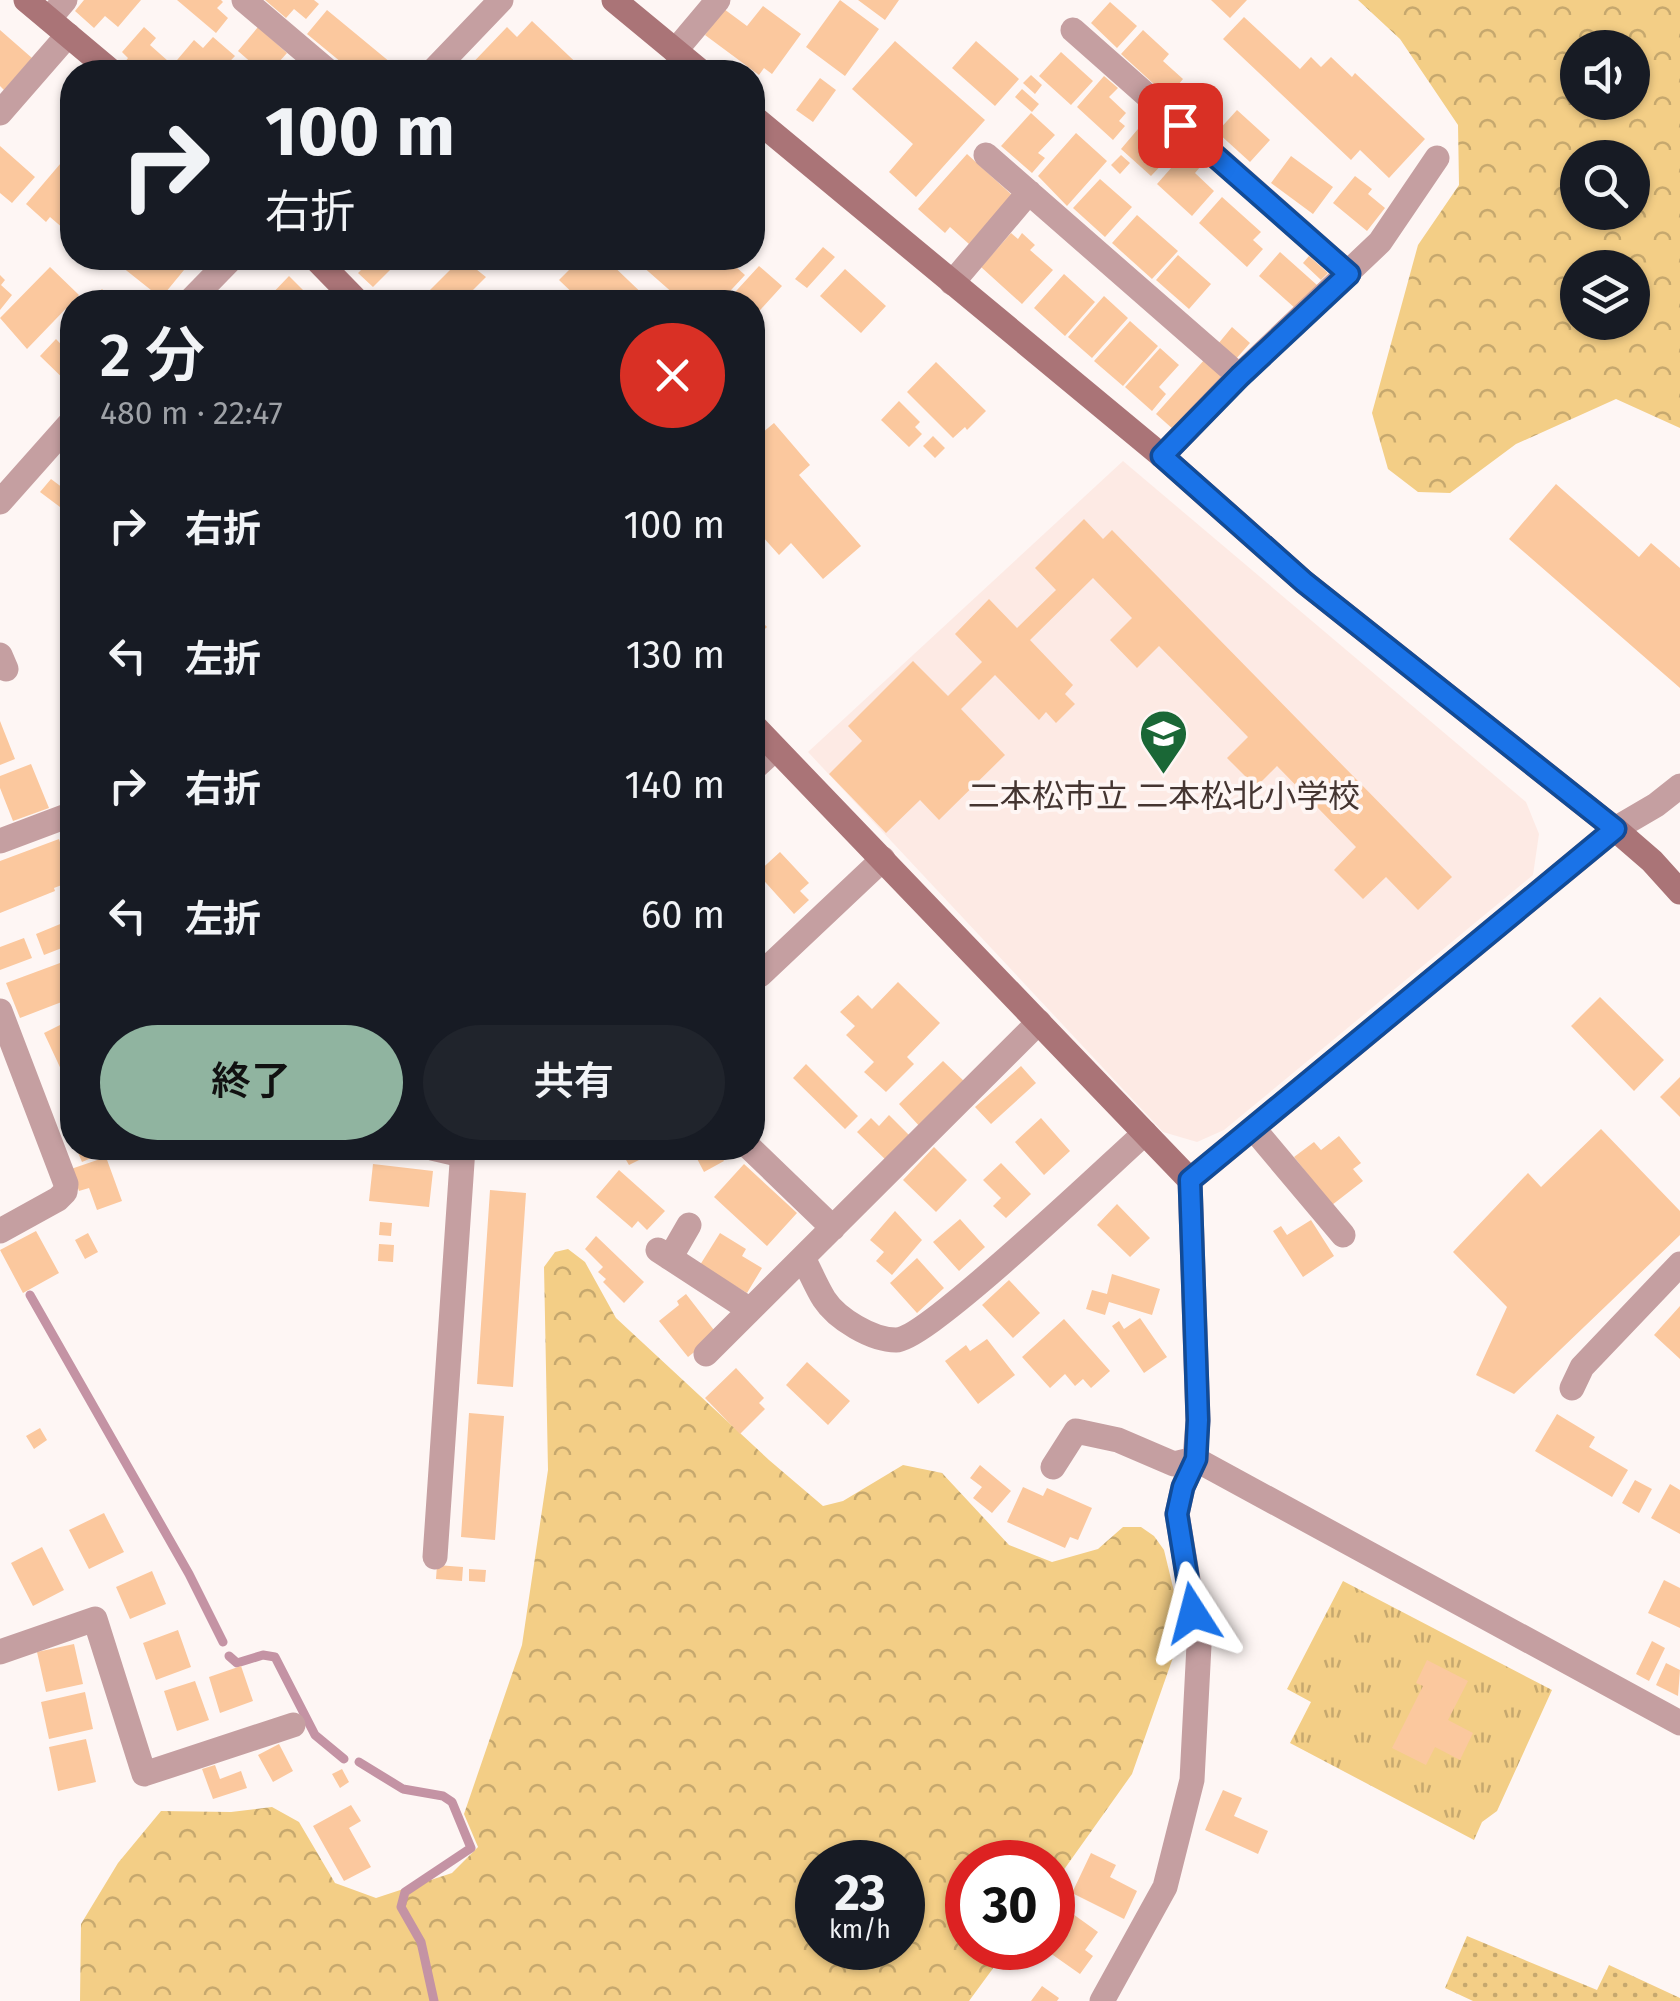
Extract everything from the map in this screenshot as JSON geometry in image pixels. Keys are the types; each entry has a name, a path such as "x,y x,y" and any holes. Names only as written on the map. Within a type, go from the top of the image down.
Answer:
{"street":[{"path":"26,0 60,18 100,60"},
{"path":"244,0 316,60"},
{"path":"443,60 500,0"},
{"path":"614,0 686,60"},
{"path":"674,50 718,0"},
{"path":"0,113 60,18"},
{"path":"1072,30 1349,274"},
{"path":"765,127 1162,456 1304,582 1615,829 1680,892"},
{"path":"986,155 1240,376"},
{"path":"1162,456 1380,242 1436,158"},
{"path":"952,283 1029,192"},
{"path":"201,290 220,270"},
{"path":"327,270 346,290"},
{"path":"0,502 60,445"},
{"path":"765,738 1190,1180 1198,1420 1196,1459 1183,1487 1177,1514 1199,1646 1192,1780 1165,1887 1102,2001"},
{"path":"765,758 775,748"},
{"path":"1190,1180 1615,829 1680,786"},
{"path":"0,841 60,818"},
{"path":"765,970 882,860"},
{"path":"0,1010 66,1184 58,1200 0,1231"},
{"path":"706,1354 1039,1022"},
{"path":"1253,1128 1343,1235"},
{"path":"803,1258 826,1303 854,1325 879,1337 900,1340 965,1295 1145,1133"},
{"path":"434,1557 461,1160"},
{"path":"762,1160 833,1228"},
{"path":"689,1224 664,1254 750,1310"},
{"path":"1572,1388 1582,1367 1680,1264"},
{"path":"1053,1467 1076,1431 1118,1440 1174,1464 1196,1459 1680,1723"},
{"path":"0,1652 94,1618 144,1774 293,1724"}],"shaded area":[{"name":"二本松市立 二本松北小学校","path":"1123,461 1526,802 1539,834 1533,875 1224,1130 1197,1142 1163,1132 808,752"}],"green space":[{"path":"1358,0 1680,0 1680,428 1616,399 1516,444 1450,493 1418,492 1388,469 1372,413 1418,245 1459,185 1458,125 1400,39"},
{"path":"568,1249 585,1262 616,1318 823,1506 843,1501 903,1465 942,1473 1009,1545 1052,1562 1098,1549 1123,1527 1141,1527 1154,1536 1164,1550 1183,1629 1132,1774 1075,1854 1075,1840 945,1840 945,1970 992,1970 969,2001 80,2001 81,1924 118,1863 161,1811 231,1812 272,1807 299,1822 335,1883 376,1898 452,1873 478,1847 464,1814 522,1645 548,1470 544,1267 555,1252"},
{"path":"1343,1581 1552,1690 1497,1811 1482,1822 1474,1840 1290,1743 1311,1702 1287,1689"},
{"path":"1467,1936 1597,1990 1609,1965 1680,2001 1473,2001 1445,1988"}],"building":[{"path":"84,0 141,0 118,27 105,16 94,28 75,11"},
{"path":"177,0 221,0 217,8 228,18 216,33"},
{"path":"265,0 314,0 319,4 306,19 294,9 286,18"},
{"path":"840,0 879,29 845,76 806,47"},
{"path":"858,0 899,0 885,20"},
{"path":"1211,0 1247,0 1230,18"},
{"path":"1110,2 1137,26 1117,48 1091,23"},
{"path":"763,6 801,34 772,74 765,69 765,60 739,60 705,35 724,9 747,26"},
{"path":"327,10 387,60 338,60 307,34"},
{"path":"1244,17 1300,69 1311,57 1321,67 1331,57 1352,77 1355,73 1425,139 1389,178 1360,150 1351,160 1223,39"},
{"path":"532,21 573,60 475,60 507,27 517,37"},
{"path":"144,27 156,38 150,45 167,60 126,60 122,52"},
{"path":"258,27 287,53 281,60 248,60 238,51"},
{"path":"0,30 32,58 4,90 0,86"},
{"path":"1143,30 1169,54 1163,61 1183,79 1168,97 1121,54"},
{"path":"213,37 235,56 231,60 177,60 194,40 203,48"},
{"path":"895,41 985,120 916,197 889,172 913,144 852,89"},
{"path":"976,41 1019,79 995,106 952,68"},
{"path":"1061,52 1093,81 1071,105 1039,76"},
{"path":"1031,75 1042,85 1035,94 1023,83"},
{"path":"1104,76 1118,88 1109,97 1126,113 1119,121 1125,126 1113,140 1077,107"},
{"path":"820,78 836,90 813,122 796,110"},
{"path":"1022,89 1039,104 1032,112 1015,97"},
{"path":"1237,110 1270,140 1250,162 1217,132"},
{"path":"1031,113 1055,135 1038,153 1045,158 1032,173 1001,146"},
{"path":"1148,127 1155,134 1150,140 1169,157 1151,176 1121,149 1138,129 1143,134"},
{"path":"1076,133 1107,161 1067,206 1038,176"},
{"path":"0,146 35,177 12,203 0,193"},
{"path":"967,154 1012,195 969,244 950,227 945,233 918,209"},
{"path":"1121,155 1130,163 1120,174 1111,165"},
{"path":"1190,156 1201,166 1195,173 1214,191 1192,216 1157,184 1179,159 1183,163"},
{"path":"1291,156 1333,187 1313,214 1271,183"},
{"path":"60,164 60,226 50,217 46,222 26,204"},
{"path":"1355,176 1372,189 1368,194 1385,208 1367,231 1333,203"},
{"path":"1100,179 1132,207 1105,237 1073,208"},
{"path":"1222,197 1261,232 1253,240 1263,249 1247,267 1199,223"},
{"path":"1137,215 1178,251 1152,279 1112,243"},
{"path":"1011,233 1018,239 1022,233 1035,245 1030,250 1053,270 1022,304 981,267"},
{"path":"823,247 835,257 807,288 795,279"},
{"path":"1280,252 1317,285 1296,309 1259,276"},
{"path":"1178,255 1211,284 1189,309 1156,280"},
{"path":"1309,256 1328,273 1321,280 1303,263"},
{"path":"50,267 74,290 60,290 60,315 27,349 0,318"},
{"path":"845,269 886,306 861,333 820,296"},
{"path":"126,270 184,270 168,290 151,290"},
{"path":"361,270 390,270 373,287 358,273"},
{"path":"450,270 477,270 486,277 473,290 430,290"},
{"path":"569,270 618,270 638,290 569,290 559,280"},
{"path":"647,270 739,270 745,275 731,290 669,290"},
{"path":"755,270 764,270 782,286 765,305 765,290 737,290"},
{"path":"1064,274 1095,302 1065,336 1034,308"},
{"path":"0,275 5,280 1,285 12,295 0,310"},
{"path":"289,276 303,290 276,290"},
{"path":"1104,296 1128,318 1092,358 1068,337"},
{"path":"1130,321 1158,346 1123,386 1094,361"},
{"path":"1232,327 1250,343 1235,360 1218,344"},
{"path":"56,339 60,343 60,375 40,356"},
{"path":"1160,348 1179,365 1159,387 1166,394 1152,411 1125,387"},
{"path":"1205,359 1223,375 1174,430 1156,414"},
{"path":"936,362 986,411 953,438 907,392"},
{"path":"899,401 920,422 915,427 922,434 909,447 881,420"},
{"path":"774,423 810,465 799,475 861,546 823,579 791,543 779,555 765,539 765,430"},
{"path":"933,436 945,448 935,458 923,446"},
{"path":"51,479 60,486 60,507 40,492"},
{"path":"1556,484 1639,557 1651,543 1680,568 1680,688 1509,539"},
{"path":"1084,519 1103,539 1112,530 1452,877 1418,910 1386,877 1363,899 1334,870 1356,847 1277,766 1256,787 1227,758 1248,737 1159,646 1137,668 1110,640 1132,618 1093,578 1030,640 1073,685 1065,694 1075,704 1056,723 1046,712 1039,720 995,675 961,709 1005,755 939,820 920,800 886,833 829,774 862,741 848,726 913,661 948,696 982,662 955,634 989,599 1017,628 1056,590 1035,568"},
{"path":"0,721 15,759 0,765"},
{"path":"31,764 49,808 13,821 0,788 0,776"},
{"path":"59,839 60,886 0,913 0,861"},
{"path":"780,852 809,883 800,891 809,900 794,914 765,882 765,866"},
{"path":"60,924 60,949 44,955 36,934"},
{"path":"24,938 32,958 0,970 0,947"},
{"path":"60,963 60,1003 20,1018 6,983"},
{"path":"898,982 940,1023 907,1057 914,1064 886,1092 864,1072 874,1062 846,1035 855,1026 840,1012 858,995 872,1009"},
{"path":"1600,997 1664,1060 1634,1091 1571,1026"},
{"path":"60,1025 60,1067 44,1033"},
{"path":"943,1061 967,1084 922,1129 899,1104"},
{"path":"806,1064 858,1116 845,1129 793,1078"},
{"path":"1021,1066 1036,1083 991,1124 975,1107"},
{"path":"1680,1077 1680,1117 1660,1097"},
{"path":"889,1115 913,1139 889,1163 857,1132 871,1118 879,1126"},
{"path":"1041,1118 1070,1151 1044,1175 1015,1142"},
{"path":"1601,1129 1680,1211 1680,1235 1514,1394 1476,1375 1507,1307 1453,1252 1528,1173 1541,1187"},
{"path":"1339,1136 1361,1163 1353,1169 1363,1181 1332,1205 1294,1157 1314,1142 1321,1150"},
{"path":"934,1147 967,1180 936,1212 903,1180"},
{"path":"107,1160 122,1201 97,1210 89,1188 79,1191 71,1169"},
{"path":"698,1160 723,1160 724,1161 704,1172"},
{"path":"1001,1163 1031,1194 1006,1218 993,1206 1001,1198 983,1180"},
{"path":"373,1164 433,1171 429,1207 369,1201"},
{"path":"744,1164 797,1213 767,1246 714,1197"},
{"path":"619,1170 665,1211 647,1230 638,1221 632,1228 596,1197"},
{"path":"490,1190 526,1193 513,1387 477,1384"},
{"path":"1117,1204 1150,1238 1130,1257 1097,1225"},
{"path":"895,1211 922,1240 892,1275 876,1261 884,1252 870,1240"},
{"path":"960,1219 985,1247 959,1271 933,1242"},
{"path":"1311,1220 1334,1256 1303,1277 1273,1231 1281,1226 1287,1235"},
{"path":"380,1222 392,1223 391,1236 379,1235"},
{"path":"36,1231 59,1273 23,1293 0,1250"},
{"path":"88,1233 98,1252 85,1259 75,1240"},
{"path":"720,1233 746,1249 742,1256 762,1268 747,1293 700,1265"},
{"path":"596,1236 644,1282 624,1303 603,1282 606,1279 598,1272 603,1267 585,1249"},
{"path":"379,1244 394,1245 393,1262 378,1261"},
{"path":"917,1258 944,1288 917,1313 890,1283"},
{"path":"1112,1274 1160,1289 1152,1315 1109,1302 1105,1315 1086,1309 1092,1290 1107,1294"},
{"path":"1009,1280 1040,1313 1013,1338 982,1305"},
{"path":"686,1294 717,1334 688,1357 659,1321"},
{"path":"1680,1306 1680,1359 1654,1335"},
{"path":"1140,1318 1167,1357 1144,1373 1112,1326 1119,1321 1124,1329"},
{"path":"1064,1319 1110,1371 1091,1388 1083,1379 1075,1386 1065,1374 1050,1388 1022,1357"},
{"path":"987,1339 1015,1375 978,1404 945,1361 966,1345 970,1351"},
{"path":"807,1362 850,1401 828,1425 786,1385"},
{"path":"736,1368 764,1398 759,1403 765,1409 740,1434 705,1398"},
{"path":"469,1413 504,1416 495,1540 461,1537"},
{"path":"1557,1414 1595,1437 1589,1447 1628,1470 1612,1497 1535,1451"},
{"path":"40,1428 47,1440 34,1449 26,1436"},
{"path":"980,1465 1011,1491 992,1513 973,1498 982,1487 970,1478"},
{"path":"1635,1480 1652,1489 1639,1513 1622,1503"},
{"path":"1670,1484 1680,1490 1680,1534 1651,1518"},
{"path":"1023,1487 1043,1496 1047,1488 1092,1508 1078,1540 1070,1537 1065,1548 1007,1522"},
{"path":"104,1513 124,1552 89,1569 69,1530"},
{"path":"42,1547 64,1590 33,1606 11,1563"},
{"path":"437,1565 463,1567 462,1581 436,1579"},
{"path":"469,1569 486,1570 485,1582 469,1581"},
{"path":"152,1571 166,1604 130,1619 116,1587"},
{"path":"1664,1580 1680,1588 1680,1628 1648,1613"},
{"path":"178,1630 191,1667 156,1680 143,1643"},
{"path":"1652,1641 1665,1648 1649,1681 1636,1674"},
{"path":"74,1644 83,1684 46,1692 37,1652"},
{"path":"1427,1660 1468,1681 1448,1720 1473,1733 1460,1760 1435,1747 1426,1765 1392,1748 1423,1686 1416,1683"},
{"path":"1666,1663 1680,1670 1678,1696 1656,1685"},
{"path":"241,1666 253,1701 220,1713 209,1677"},
{"path":"195,1681 209,1720 177,1731 164,1691"},
{"path":"85,1692 93,1729 49,1739 41,1702"},
{"path":"86,1739 96,1782 58,1791 49,1747"},
{"path":"279,1744 293,1771 273,1782 258,1755"},
{"path":"215,1765 220,1779 241,1771 247,1788 213,1799 202,1769"},
{"path":"342,1769 349,1782 340,1788 332,1774"},
{"path":"1223,1790 1242,1798 1234,1816 1268,1831 1258,1854 1205,1830"},
{"path":"351,1805 361,1821 349,1828 371,1867 344,1881 313,1826"},
{"path":"1091,1853 1116,1865 1110,1877 1137,1891 1124,1919 1075,1894"},
{"path":"1075,1916 1098,1932 1085,1950 1093,1956 1080,1974 1074,1970"},
{"path":"1042,1986 1059,1998 1057,2001 1031,2001"}],"waterway":[{"path":"30,1295 189,1574 223,1642"},
{"path":"229,1656 237,1663 263,1655 275,1657 315,1735 344,1759"},
{"path":"359,1762 403,1789 443,1796 452,1802 471,1848 405,1892 401,1907 421,1942 434,2001"}],"place":[{"name":"二本松市立 二本松北小学校","path":"1164,776"}],"route":[{"path":"1180,125 1349,274 1162,456 1304,582 1615,829 1190,1180 1198,1420 1196,1459 1183,1487 1177,1514 1193,1613"}]}
